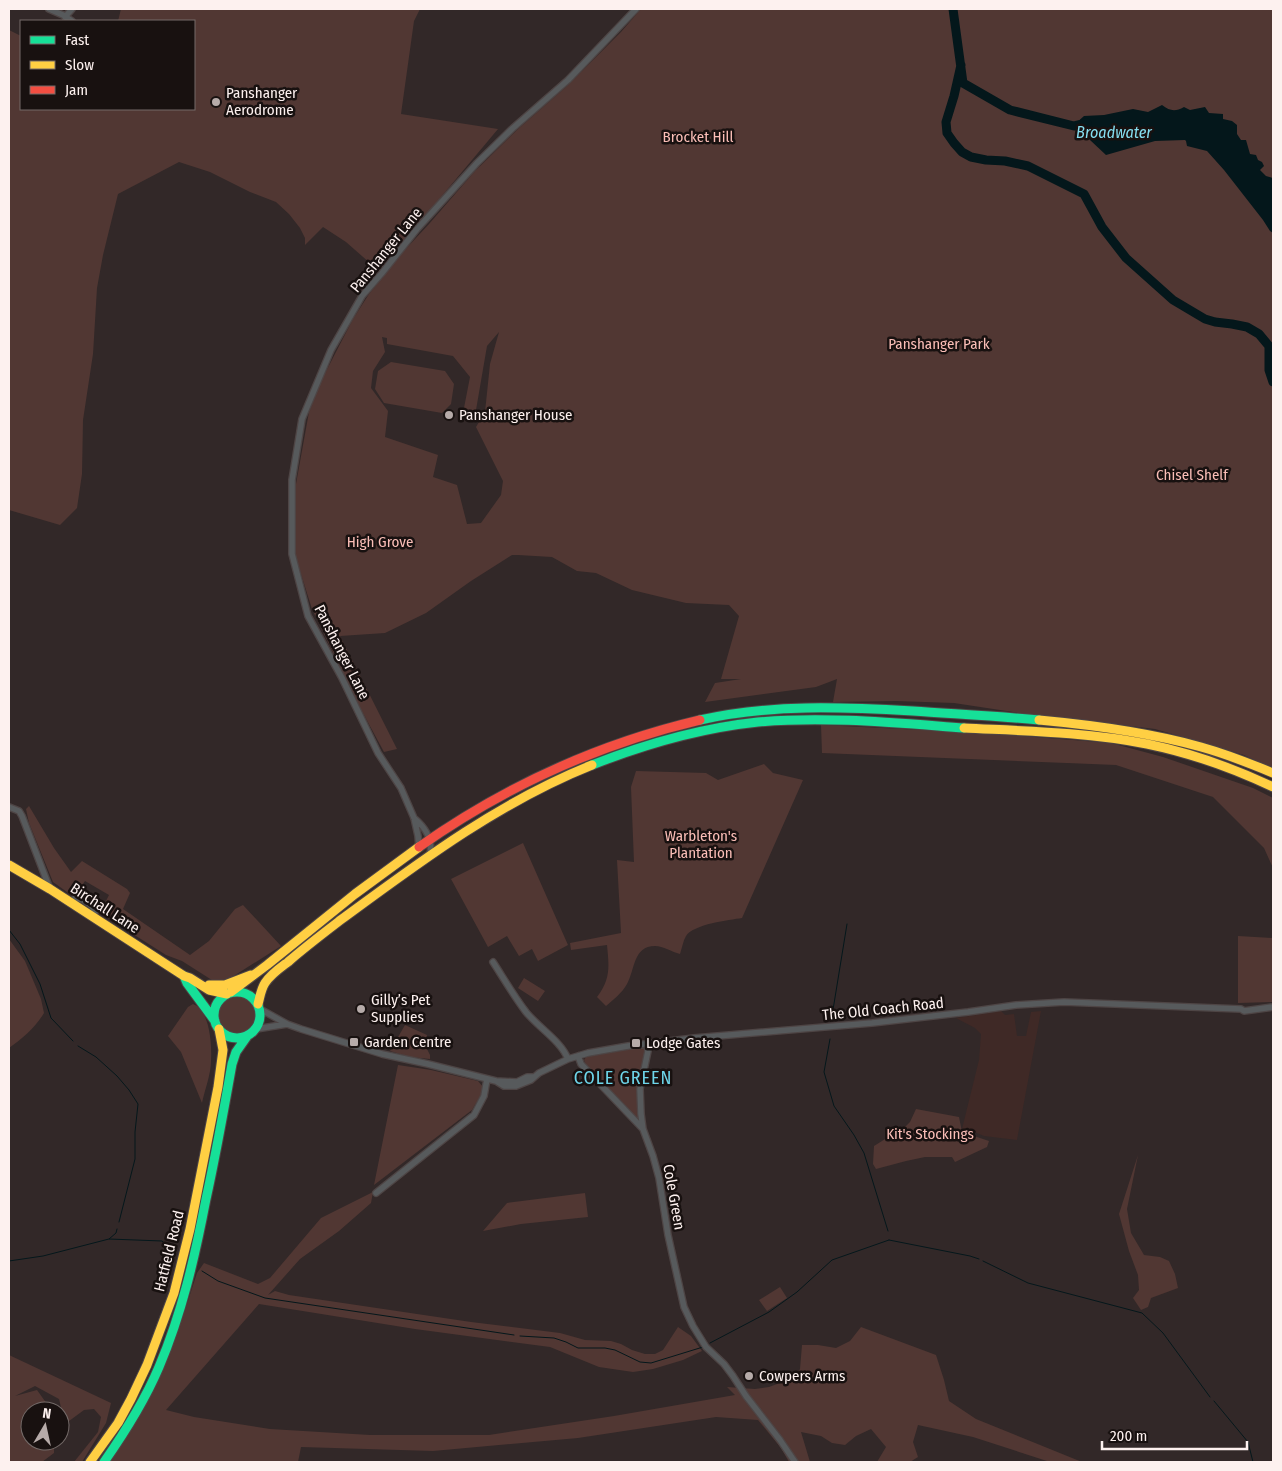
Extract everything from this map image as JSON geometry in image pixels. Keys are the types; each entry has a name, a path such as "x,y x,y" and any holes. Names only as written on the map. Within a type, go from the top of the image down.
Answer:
{"main road":[{"path":"1273,773 1255,764 1193,745 1144,733 1102,726 992,716 838,708 761,710 722,715 662,728 547,772 471,812 430,839 325,918 258,974 221,998 215,1008 217,1025 225,1035 232,1038 248,1036 256,1029 259,1023 261,1016 259,1006 261,991 269,978 369,899 470,829 514,802 605,759 668,738 725,726 794,720 849,720 1025,730 1109,738 1181,752 1230,769 1273,787"},
{"name":"Birchall Lane","path":"9,865 209,990 229,993"},
{"path":"187,977 211,986 220,986 258,974"},
{"name":"Birchall Lane","path":"187,977 187,983 217,1025"},
{"path":"229,993 243,992 249,994 259,1006"},
{"name":"Hatfield Road","path":"90,1462 118,1423 131,1399 147,1366 174,1293 218,1087 223,1050 217,1025"},
{"name":"Hatfield Road","path":"104,1462 128,1428 158,1368 184,1297 202,1225 232,1064 236,1052 248,1036"}],"street":[{"path":"49,9 70,20"},
{"path":"66,17 72,9"},
{"name":"Panshanger Lane","path":"419,847 414,818 400,788 378,753 342,678 308,616 292,554 292,480 302,419 330,350 362,296 417,229 477,163 568,80 636,9"},
{"path":"9,807 19,811 22,816 50,889"},
{"name":"Panshanger Lane","path":"414,818 428,833 430,839"},
{"path":"430,839 432,846 430,856"},
{"path":"493,962 527,1013 560,1046 568,1059"},
{"name":"The Old Coach Road","path":"486,1079 496,1082 517,1082 527,1077 533,1077 568,1059 608,1049 711,1036 872,1023 1016,1005 1064,1002 1241,1009 1273,1007"},
{"path":"259,1006 287,1024 374,1052 486,1079 483,1101 474,1114 376,1193"},
{"path":"256,1029 287,1024"},
{"name":"Cole Green","path":"647,1044 648,1052 641,1081 640,1099 643,1129 659,1178 668,1235 684,1307 708,1350 728,1370 795,1462"},
{"path":"578,1056 581,1064 643,1129"}],"shaded area":[{"path":"1001,1011 1005,1015 1014,1014 1017,1036 1026,1036 1031,1012 1041,1011 1017,1140 984,1136 962,1129 979,1060 981,1034 975,1028 956,1018"}],"green space":[{"path":"121,9 420,9 414,21 401,114 498,129 379,271 346,242 323,227 305,245 305,238 300,228 276,202 250,192 210,172 179,162 118,194 97,288 93,354 83,420 82,474 77,508 60,525 9,510 9,30 20,36 20,110 195,110 195,20 118,20"},
{"name":"Panshanger Park","path":"641,9 1273,9 1273,769 1244,755 1155,729 1019,713 954,703 896,701 833,702 837,679 816,687 705,702 715,683 741,679 721,679 739,616 729,605 686,603 632,590 596,573 577,571 552,557 518,555 512,555 426,613 385,633 340,636 397,749 384,752 357,702 312,609 295,555 294,495 309,412 321,381 353,319 369,294 401,254 475,171 518,129 567,86 621,32","holes":["499,332 490,364 485,412 476,427 503,481 501,495 481,523 467,524 457,485 433,477 438,455 385,437 388,411 371,388 373,371 385,352 382,337 387,338 387,344 453,356 470,377 463,413 471,414 476,410 487,346"]},
{"path":"391,362 445,371 454,384 451,404 442,413 384,403 375,389 378,371"},
{"path":"821,725 985,733 1111,743 1163,757 1253,788 1273,798 1273,868 1264,848 1213,797 1116,765 822,753"},
{"name":"Warbleton's Plantation","path":"764,764 773,773 803,780 742,918 696,928 686,936 680,954 658,946 642,950 625,987 606,1006 597,997 607,978 607,945 571,950 570,943 621,933 617,860 634,862 631,787 636,771 706,773 718,780"},
{"path":"29,806 71,872 82,861 127,889 130,893 123,909 190,955 209,941 235,909 243,905 281,946 229,979 215,982 182,961 166,955 100,913 109,895 85,881 74,897 53,882 29,823 26,809"},
{"path":"523,843 568,945 538,961 532,949 519,956 507,936 488,947 451,879"},
{"path":"1238,936 1273,938 1273,1002 1238,1003"},
{"path":"9,939 25,961 41,999 44,1013 28,1032 9,1048"},
{"path":"524,978 545,991 538,1001 518,988"},
{"path":"237,995 250,1001 256,1014 250,1027 237,1033 224,1027 218,1014 224,1001"},
{"path":"193,1004 203,1013 210,1038 211,1066 202,1103 181,1052 168,1036 188,1007"},
{"path":"405,1025 427,1035 426,1047 430,1059 410,1057 390,1051"},
{"path":"643,1047 646,1050 639,1094 639,1122 586,1065 584,1060 586,1057"},
{"path":"398,1065 431,1070 478,1081 483,1087 483,1091 472,1110 374,1185"},
{"name":"Kit's Stockings","path":"916,1109 959,1117 962,1132 989,1141 987,1147 955,1162 952,1157 925,1157 876,1169 873,1164 874,1146 906,1126"},
{"path":"1138,1155 1127,1209 1131,1233 1144,1255 1160,1257 1169,1261 1175,1274 1178,1288 1151,1298 1148,1307 1141,1310 1133,1298 1139,1290 1138,1275 1119,1214"},
{"path":"373,1192 371,1203 339,1231 300,1259 268,1295 275,1291 289,1295 471,1322 560,1333 585,1340 611,1341 645,1354 655,1354 663,1350 678,1327 691,1336 702,1351 683,1360 653,1369 633,1372 599,1367 550,1347 415,1329 259,1304 166,1410 194,1417 270,1429 370,1435 489,1435 735,1395 727,1387 755,1389 769,1387 796,1377 800,1369 802,1345 836,1348 850,1341 861,1327 936,1355 949,1401 976,1419 1082,1462 1050,1462 973,1437 918,1425 913,1442 918,1457 910,1462 877,1462 886,1447 871,1429 856,1436 845,1445 832,1443 821,1436 801,1432 810,1462 789,1462 781,1448 758,1420 716,1417 578,1438 433,1451 301,1447 298,1462 109,1462 182,1319 197,1273 204,1263 258,1284 270,1278 321,1218"},
{"path":"585,1193 588,1217 521,1224 483,1231 507,1203"},
{"path":"780,1287 787,1298 767,1311 759,1300"},
{"path":"9,1355 111,1403 106,1423 82,1462 74,1462 98,1432 101,1417 94,1409 84,1410 70,1420 70,1401 59,1401 35,1386 15,1396 37,1390 45,1401 20,1401 20,1451 54,1451 54,1453 42,1462 9,1462"}],"water":[{"name":"Broadwater","path":"1162,105 1173,110 1184,107 1190,110 1205,107 1209,113 1223,114 1223,119 1232,121 1237,125 1237,134 1241,140 1246,140 1250,154 1256,155 1258,160 1262,162 1264,166 1260,170 1266,176 1273,178 1273,233 1207,151 1187,146 1185,140 1155,141 1106,155 1074,125 1084,116 1104,115 1133,109 1148,112"}],"waterway":[{"path":"953,9 963,83 1010,110 1074,126 1087,123"},
{"path":"961,65 946,122 947,133 962,152 971,157 1028,166 1084,194 1102,227 1126,258 1173,300 1205,319 1247,327 1259,334 1269,346 1269,370 1273,382"},
{"path":"832,1016 847,924"},
{"path":"9,930 20,944 40,984 51,1018 73,1041"},
{"path":"830,1039 824,1072 834,1106 864,1153 888,1231"},
{"path":"78,1046 96,1057 117,1076 138,1104 135,1159 119,1222"},
{"path":"117,1229 116,1233 109,1239 162,1241 172,1250"},
{"path":"9,1261 43,1256 109,1239"},
{"path":"889,1240 979,1259"},
{"path":"710,1343 769,1312 797,1292 832,1260 889,1240"},
{"path":"983,1261 1028,1283 1142,1313 1163,1333 1210,1397"},
{"path":"202,1271 218,1281 265,1298 514,1335"},
{"path":"520,1336 554,1338 578,1348 615,1350 640,1362 651,1363 703,1347"},
{"path":"1214,1401 1248,1442 1253,1462"}],"traffic: fast":[{"path":"700,720 753,711 806,708 860,708 1039,720"},
{"path":"592,765 632,750 674,738 715,728 758,722 836,720 964,728"},
{"path":"184,976 187,983 215,1021"},
{"path":"242,992 246,993 256,1002 259,1006 260,1015 259,1024 250,1034 242,1038 232,1038 224,1034 215,1024 214,1010 218,1002 228,993 242,992"},
{"path":"104,1462 141,1404 167,1347 187,1284 197,1242 232,1064 236,1052 248,1035"}],"traffic: slow":[{"path":"1039,720 1161,737 1201,747 1273,773"},
{"path":"964,728 1079,734 1147,744 1211,762 1273,787"},
{"path":"258,1004 264,985 273,974 398,878 492,815 524,797 592,765"},
{"path":"231,992 355,894 419,847"},
{"path":"9,865 50,889 184,976 209,990 227,994"},
{"path":"209,985 225,985 251,975"},
{"path":"90,1462 118,1423 131,1399 147,1365 174,1293 190,1229 218,1087 223,1050 219,1029"}],"traffic: jam":[{"path":"419,847 484,805 553,770 625,742 700,720"}],"place":[{"name":"Panshanger Aerodrome","path":"216,102"},
{"name":"Panshanger House","path":"449,415"},
{"name":"Gilly’s Pet Supplies","path":"361,1009"},
{"name":"Garden Centre","path":"354,1042"},
{"name":"Lodge Gates","path":"636,1043"},
{"name":"Cowpers Arms","path":"749,1376"}],"district":[{"name":"COLE GREEN","path":"623,1078"}],"park label":[{"name":"Brocket Hill","path":"698,137"},
{"name":"Chisel Shelf","path":"1192,475"},
{"name":"High Grove","path":"380,542"}]}
